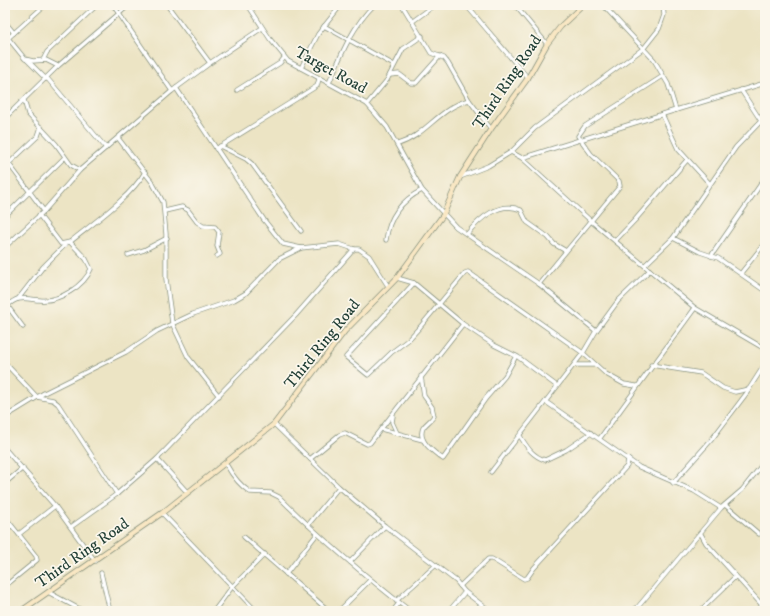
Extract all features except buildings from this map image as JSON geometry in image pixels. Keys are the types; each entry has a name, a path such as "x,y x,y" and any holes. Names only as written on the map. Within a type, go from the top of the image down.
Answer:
{"street":[{"path":"45,5 7,40 25,59 47,78 106,148"},
{"path":"43,60 47,52 96,5"},
{"path":"113,5 174,90 200,121 216,149 273,234 283,244 302,248 339,244 354,249 359,248 369,256 388,286"},
{"path":"5,118 58,66 129,5"},
{"path":"167,5 210,63"},
{"path":"249,7 254,5"},
{"path":"301,68 312,45 324,26 341,5"},
{"path":"329,83 348,39 366,13 374,5"},
{"path":"402,5 432,53 440,56 448,63 469,100 491,129"},
{"path":"413,21 435,5"},
{"path":"466,5 528,78"},
{"path":"515,5 547,44"},
{"name":"Third Ring Road","path":"21,611 95,561 162,512 226,464 274,424 345,331 397,278 443,215 460,177 491,129 528,78 547,44 561,26 583,5"},
{"path":"602,5 654,60 668,84 676,110"},
{"path":"460,177 488,166 511,152 536,128 644,48 659,29 664,15 663,5"},
{"name":"Target Road","path":"249,7 284,58 367,104 387,127 398,144 422,190 443,215 467,234 539,284 596,331"},
{"path":"5,22 14,33"},
{"path":"324,26 394,65"},
{"path":"6,245 44,211 80,170 174,90 210,63 262,28"},
{"path":"367,104 390,75 403,49 422,36"},
{"path":"390,75 399,74 411,84 416,83 440,56"},
{"path":"237,90 280,63 284,58"},
{"path":"25,59 33,61 43,60 58,66"},
{"path":"539,284 620,183 578,136 585,126 662,76"},
{"path":"216,149 317,86 320,79"},
{"path":"522,158 765,83"},
{"path":"740,90 761,121 765,124"},
{"path":"24,100 28,114 41,127 71,165 80,170"},
{"path":"398,144 409,141 430,122 453,107 469,100"},
{"path":"662,114 678,149 710,184"},
{"path":"644,265 673,238 736,147 761,121"},
{"path":"5,167 38,136 41,127"},
{"path":"118,138 158,191 165,211 166,279 172,324 188,357 219,396"},
{"path":"220,146 246,159 252,164 301,231"},
{"path":"511,152 522,158 591,221 695,308 765,349"},
{"path":"5,216 65,157"},
{"path":"615,241 687,160"},
{"path":"9,164 44,211"},
{"path":"23,327 8,308 5,307 18,299 43,267 65,244 70,242 119,201 142,178 145,172"},
{"path":"711,256 765,178"},
{"path":"386,240 387,230 398,209 408,197 422,190"},
{"path":"165,211 182,207 188,210 197,222 203,226 215,226 219,232 217,246 220,254 217,256"},
{"path":"467,234 484,216 505,208 515,208 521,210 527,222 548,237 554,244 566,251"},
{"path":"39,216 61,244 65,244"},
{"path":"128,255 144,250 166,238"},
{"path":"673,238 718,258 765,291"},
{"path":"18,299 30,298 41,300 59,297 72,290 88,276 91,269 89,264 70,242"},
{"path":"741,273 765,243"},
{"path":"5,416 38,397 126,352 142,339 172,324 234,300 246,293 279,259 302,248"},
{"path":"71,527 117,494 157,459 296,315 354,249"},
{"path":"491,472 574,366 596,331 618,301 650,270"},
{"path":"414,283 346,357 368,376 392,352 408,340 465,273 471,273 583,353 606,374 618,381 636,386"},
{"path":"397,278 414,283 463,324 494,345 516,356 558,386"},
{"path":"600,438 651,365 671,342 695,308"},
{"path":"310,459 340,435 345,433 367,444 382,429 421,376 463,324"},
{"path":"382,429 423,440 442,458 445,458 486,398 505,376 516,356"},
{"path":"5,363 38,397 53,400 64,410 117,494"},
{"path":"673,483 712,438 749,389 765,364"},
{"path":"574,366 596,365"},
{"path":"651,365 702,373 723,388 735,392 749,389"},
{"path":"421,376 423,392 432,407 434,416 421,433 423,440"},
{"path":"546,402 600,438 639,467 694,491 721,508"},
{"path":"393,415 392,422 398,433"},
{"path":"274,424 339,487 385,526 436,565 465,592 490,611"},
{"path":"520,436 528,449 538,458 545,460 566,450 591,433"},
{"path":"5,449 55,506 95,561"},
{"path":"157,459 187,492"},
{"path":"460,586 488,559 526,579 627,466 628,459"},
{"path":"632,611 637,608 701,534 721,508 742,490 765,461"},
{"path":"226,464 237,481 247,491 264,492 275,495 370,580 410,611"},
{"path":"5,482 23,468"},
{"path":"308,525 339,487"},
{"path":"725,505 759,534"},
{"path":"19,534 55,506"},
{"path":"162,512 256,611"},
{"path":"5,517 37,560 5,586"},
{"path":"5,530 12,526"},
{"path":"350,562 385,526"},
{"path":"286,574 317,534"},
{"path":"701,534 706,543 735,577 764,603 757,611"},
{"path":"244,537 286,574 310,592 329,611"},
{"path":"214,611 232,587 265,554"},
{"path":"393,611 397,602 436,565"},
{"path":"102,573 110,611"},
{"path":"700,611 735,577"},
{"path":"339,611 370,580"},
{"path":"48,592 83,611"},
{"path":"449,611 465,592"},
{"path":"249,611 252,606"}]}
